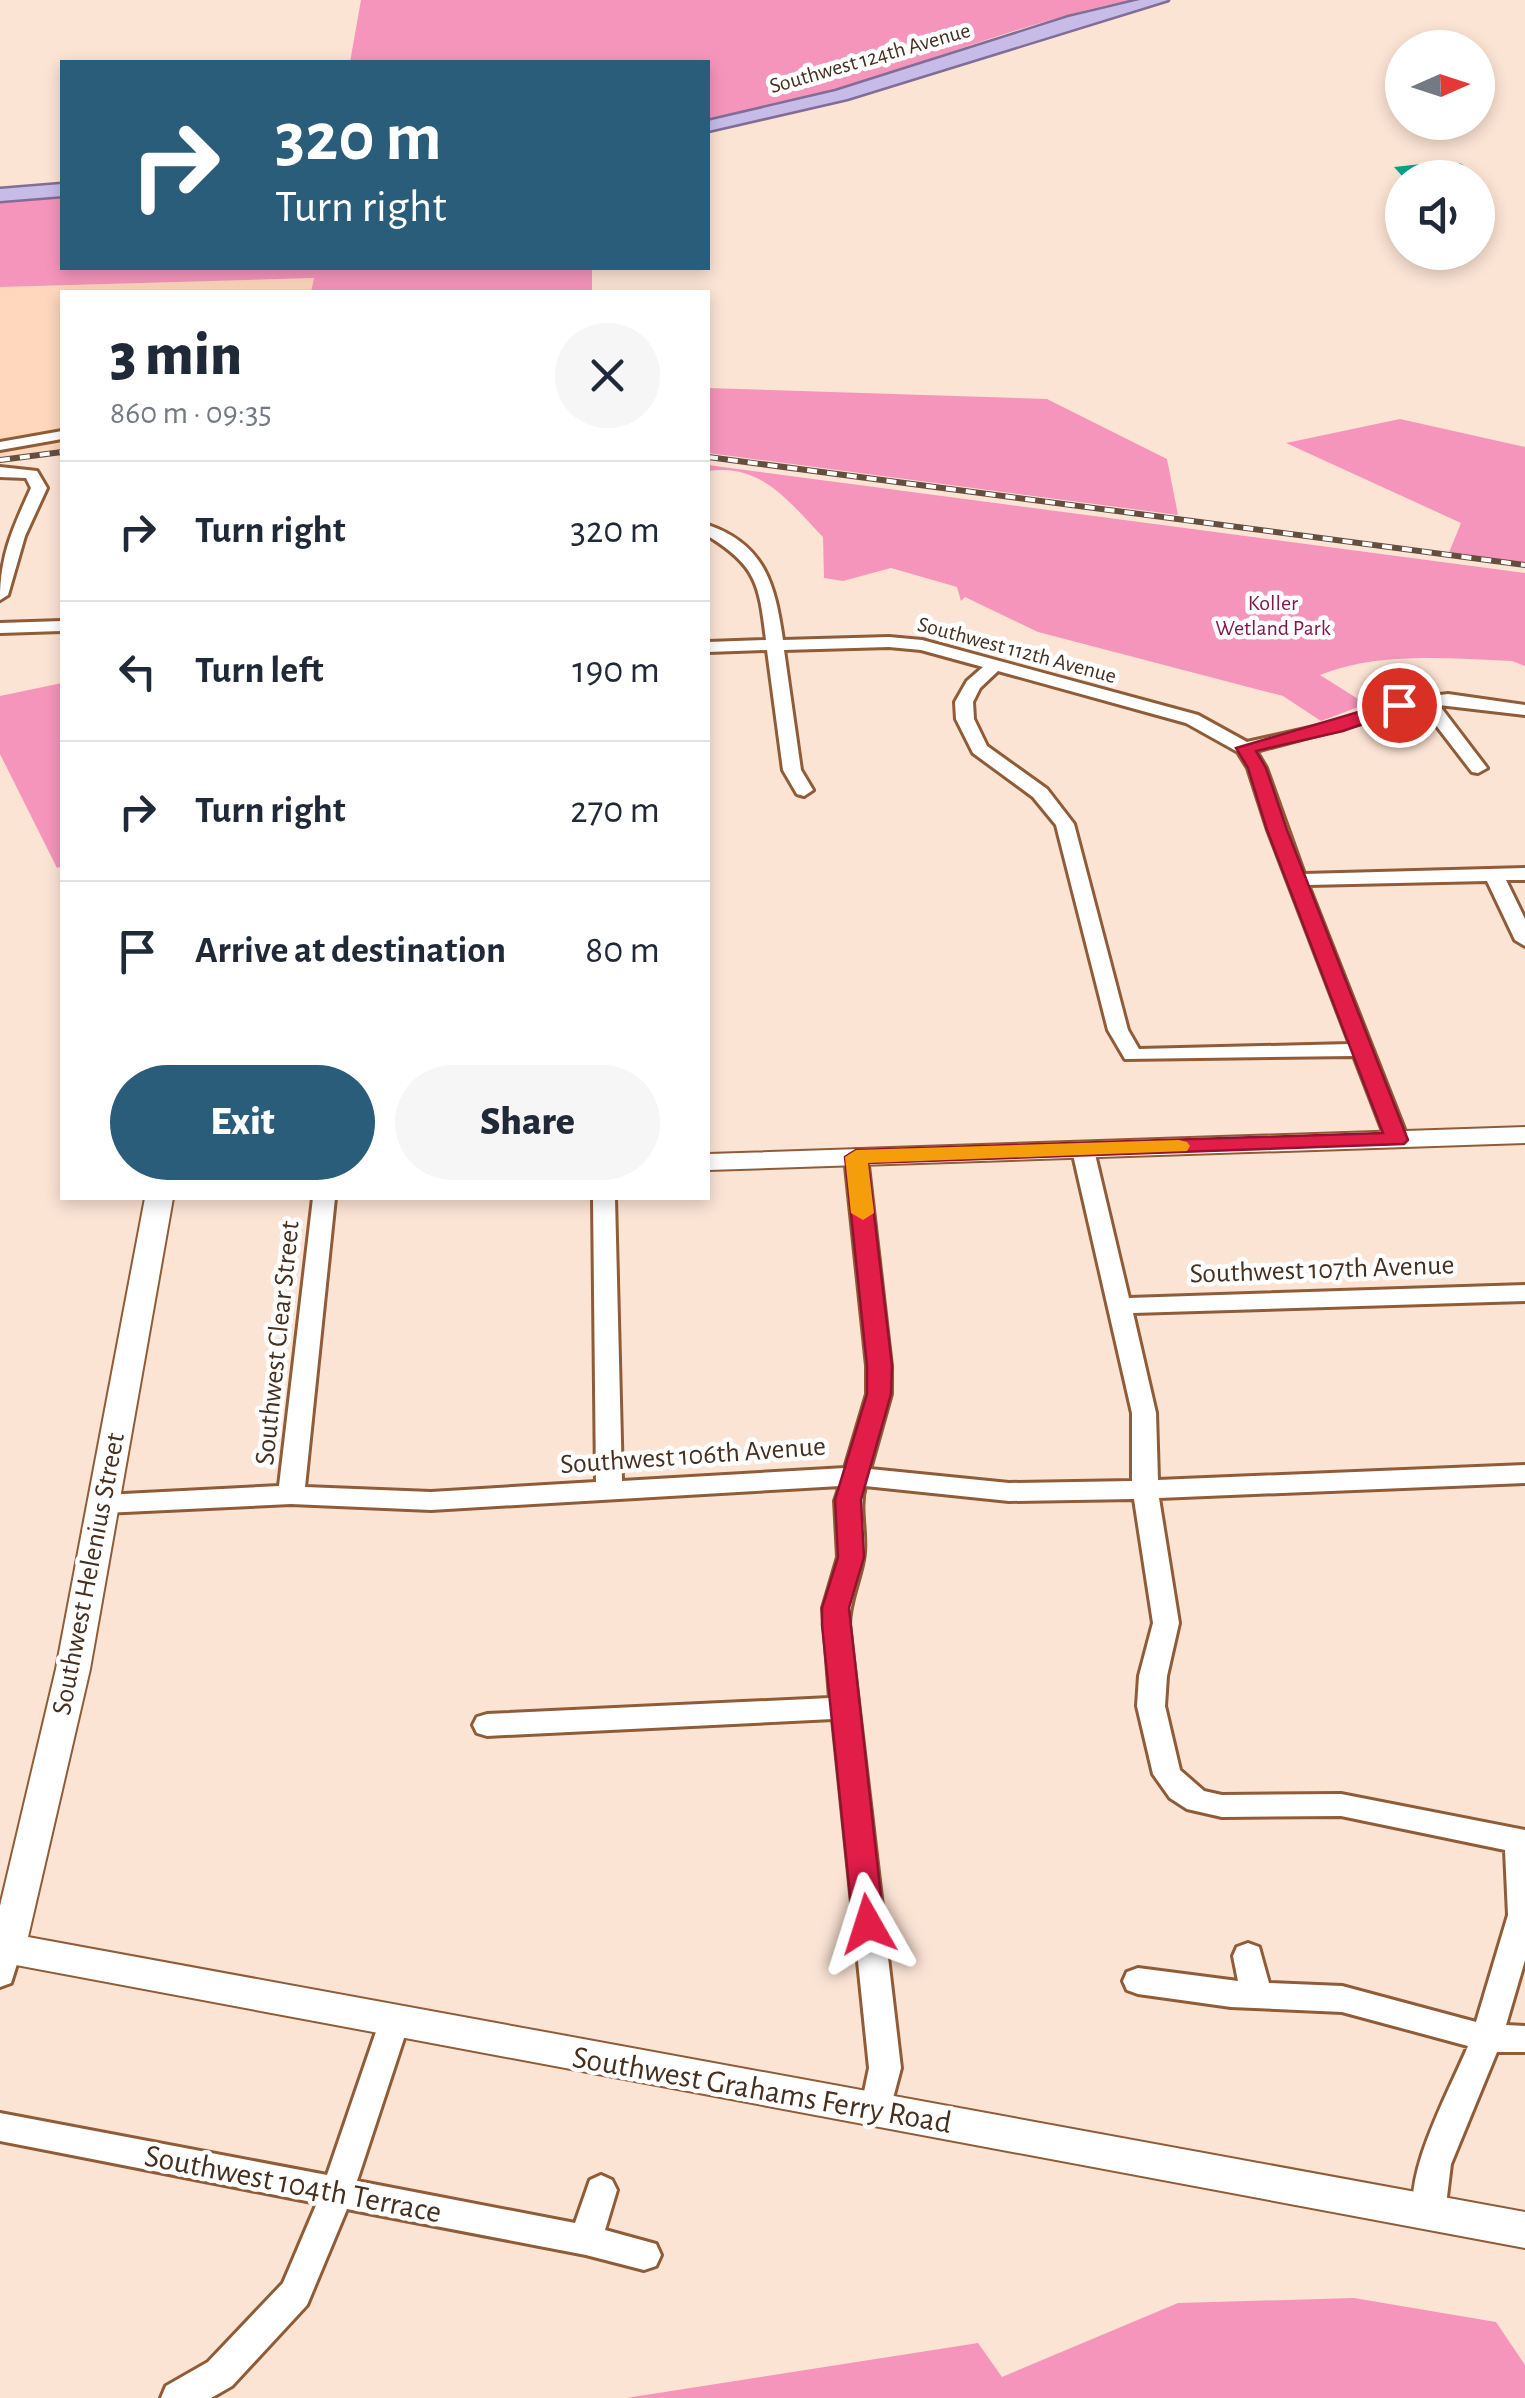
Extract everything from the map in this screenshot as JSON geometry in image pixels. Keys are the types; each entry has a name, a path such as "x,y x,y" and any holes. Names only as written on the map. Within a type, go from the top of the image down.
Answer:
{"main road":[{"name":"Southwest 124th Avenue","path":"710,126 828,99 1075,20 1160,0"},
{"path":"0,195 60,190"}],"street":[{"path":"0,446 60,435"},
{"path":"0,472 32,474 39,488 17,536 0,595"},
{"path":"710,531 741,550 766,586 778,645 792,770 804,790"},
{"path":"0,628 60,626"},
{"name":"Southwest 112th Avenue","path":"710,647 906,643 956,653 994,667 1192,719 1245,748"},
{"path":"994,667 973,685 964,702 965,719 980,749 1040,792 1065,824 1118,1030 1132,1056 1360,1050"},
{"path":"1396,1140 1257,768 1245,748 1337,727 1399,705 1477,701 1525,710"},
{"path":"1427,702 1478,768"},
{"path":"1296,880 1525,874"},
{"path":"1494,875 1525,940"},
{"path":"710,1162 1525,1135"},
{"path":"1083,1150 1144,1414 1145,1491 1166,1623 1153,1676 1151,1706 1167,1774 1180,1790 1197,1800 1222,1806 1341,1805 1522,1842 1523,1915 1487,2038 1435,2164 1429,2213"},
{"path":"856,1157 880,1366 879,1394 848,1500 851,1557 836,1608 884,2068 876,2111"},
{"name":"Southwest Helenius Street","path":"2,1956 35,1851 104,1504 159,1200"},
{"name":"Southwest Clear Street","path":"291,1495 324,1200"},
{"path":"604,1200 610,1489"},
{"name":"Southwest 107th Avenue","path":"1120,1306 1525,1293"},
{"name":"Southwest 106th Avenue","path":"104,1504 291,1495 431,1501 854,1476 1009,1492 1145,1491 1525,1474"},
{"path":"487,1724 844,1708"},
{"name":"Southwest Grahams Ferry Road","path":"2,1956 394,2023 1525,2230"},
{"path":"1248,1956 1256,1995"},
{"path":"1138,1981 1256,1995 1342,1998 1487,2038 1525,2039"},
{"path":"178,2398 220,2374 295,2294 337,2193 394,2023"},
{"name":"Southwest 104th Terrace","path":"0,2126 586,2240 644,2255"},
{"path":"586,2240 601,2190"}],"shaded area":[{"path":"314,278 311,290 60,290 60,449 0,457 0,287"}],"green space":[{"path":"361,0 1132,0 1026,27 816,95 710,119 710,60 350,60"},
{"path":"60,194 60,270 592,270 592,290 311,290 314,278 0,287 0,200"},
{"path":"710,388 1047,399 1167,459 1178,515 710,453"},
{"path":"1400,419 1525,447 1525,565 1448,555 1461,523 1286,443"},
{"name":"Koller Wetland Park","path":"710,465 1525,573 1525,666 1512,661 1415,658 1343,667 1320,675 1366,704 1321,721 1283,696 1038,632 965,597 961,601 957,587 891,568 843,581 824,578 823,537 773,488 744,473 710,471"},
{"path":"60,683 57,868 0,754 0,696"},
{"path":"1354,2298 1496,2322 1525,2365 1525,2398 626,2398 978,2343 1002,2377 1178,2303"}],"railway":[{"path":"0,460 60,452"},
{"path":"710,457 1525,565"}],"slow traffic":[{"path":"863,1213 856,1157 1179,1146"}],"route":[{"path":"868,1924 836,1625 836,1608 851,1557 848,1500 879,1394 880,1366 856,1157 1396,1140 1257,768 1245,748 1337,727 1399,705"}]}
